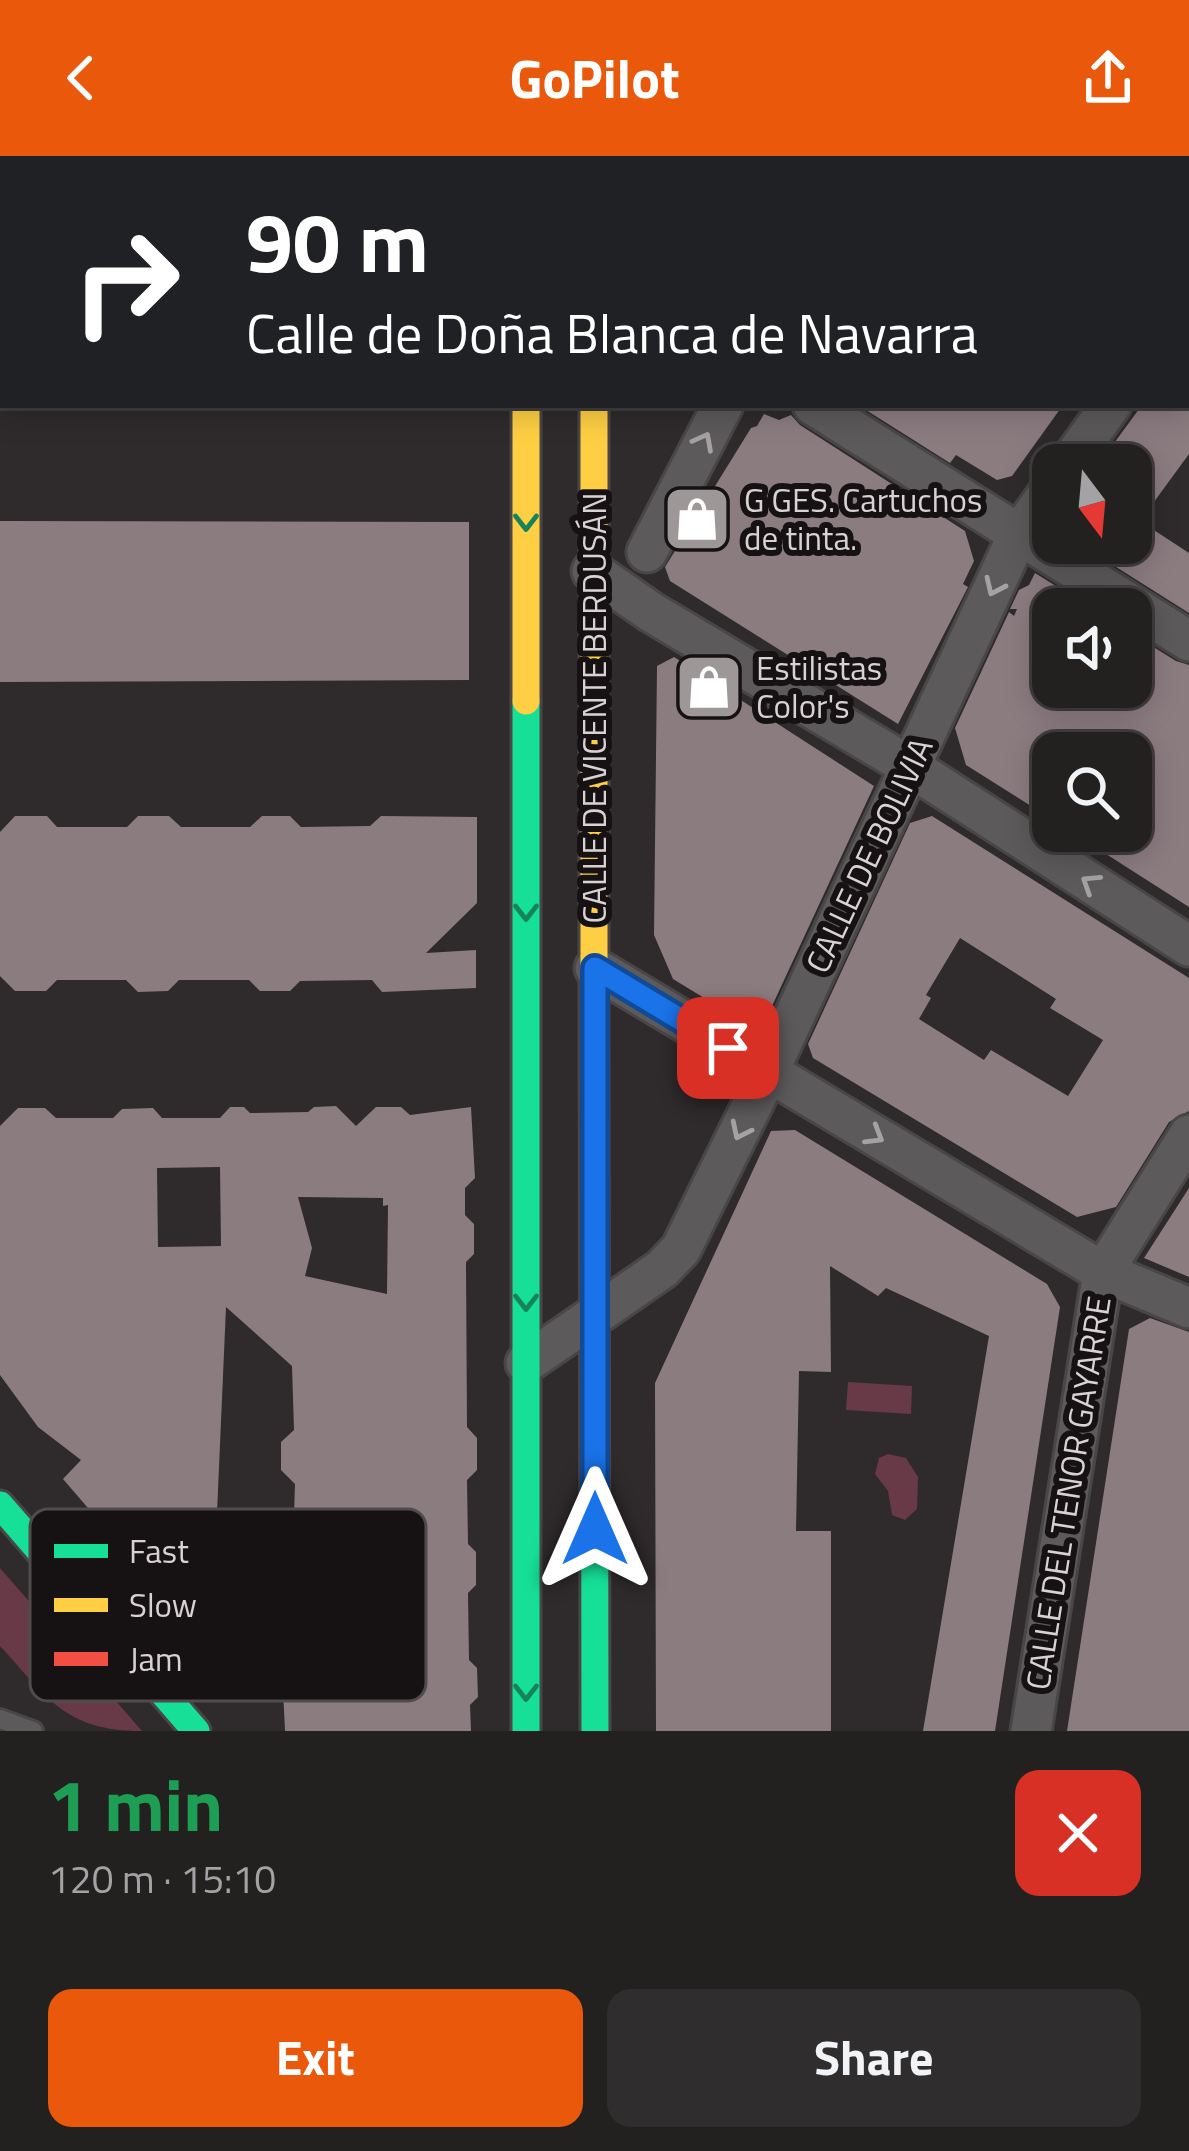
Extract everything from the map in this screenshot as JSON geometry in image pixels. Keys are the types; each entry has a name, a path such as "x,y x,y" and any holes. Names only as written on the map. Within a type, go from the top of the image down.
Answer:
{"main road":[{"name":"CALLE DE VICENTE BERDUSÁN","path":"526,408 526,1731"},
{"name":"CALLE DE VICENTE BERDUSÁN","path":"592,1727 594,408"},
{"path":"0,1505 30,1540"},
{"path":"170,1701 196,1731"}],"street":[{"path":"647,552 721,408"},
{"path":"818,408 1189,640"},
{"path":"1083,444 1109,408"},
{"name":"CALLE DE BOLIVIA","path":"526,1363 662,1269 681,1249 1018,536 1032,516"},
{"path":"592,571 1189,946"},
{"path":"595,968 1102,1271 1189,1308"},
{"name":"CALLE DEL TENOR GAYARRE","path":"1031,1731 1102,1271 1189,1135"}],"lane":[{"path":"0,1719 33,1731"}],"shaded area":[{"path":"848,1382 912,1386 911,1414 846,1410"},
{"path":"888,1454 906,1458 918,1477 917,1509 905,1520 892,1515 888,1491 875,1474 879,1458"},
{"path":"0,1568 30,1602 30,1679 0,1646"},
{"path":"52,1701 116,1701 142,1731 94,1725"}],"building":[{"path":"863,408 1061,408 1012,476 997,480 956,455 950,463"},
{"path":"1140,408 1189,408 1189,454 1152,505 1152,444 1113,444"},
{"path":"764,414 779,420 791,415 965,531 974,561 963,584 968,587 898,724 670,581 665,567"},
{"path":"0,521 469,522 469,680 0,682"},
{"path":"1152,529 1189,553 1189,613 1111,564 1152,564"},
{"path":"1035,573 1059,588 1032,588 1032,708 1152,708 1152,646 1189,665 1189,907 1103,852 1152,852 1152,732 1032,732 1032,807 966,765 955,728 1009,612 1014,616 1017,609 1010,609 1019,590 1029,585"},
{"path":"674,657 874,786 760,1032 673,979 654,935 657,666"},
{"path":"15,816 47,816 57,827 127,827 138,816 169,816 181,827 250,827 262,816 290,816 301,827 370,826 381,816 477,817 477,903 426,953 476,950 476,988 382,992 372,980 300,981 290,991 260,991 249,980 179,980 168,991 138,992 126,980 57,980 46,991 15,991 0,976 0,832"},
{"path":"932,816 1189,978 1189,1111 1169,1122 1116,1207 1077,1217 813,1058 808,1044 910,823","holes":["960,938 1056,999 1050,1008 1103,1040 1068,1096 991,1050 984,1060 919,1019 931,998 926,995"]},
{"path":"336,1106 356,1126 376,1107 401,1107 410,1115 471,1107 475,1178 465,1188 465,1215 474,1224 474,1254 466,1262 467,1427 477,1438 477,1470 467,1480 468,1544 476,1552 476,1585 468,1593 469,1660 477,1668 478,1697 470,1705 471,1731 285,1731 284,1701 426,1701 426,1509 294,1509 295,1484 281,1470 281,1442 294,1430 292,1366 226,1307 217,1509 89,1509 63,1479 81,1460 38,1427 0,1375 0,1126 18,1108 45,1108 56,1118 113,1118 122,1109 153,1108 162,1118 220,1118 230,1107 244,1107 250,1113 308,1112 314,1107","holes":["220,1167 221,1246 158,1247 157,1168","298,1197 383,1198 383,1206 388,1205 387,1294 305,1276 312,1248"]},
{"path":"795,1130 1047,1284 1060,1307 995,1731 923,1731 989,1336 886,1288 878,1296 830,1266 831,1372 799,1371 796,1531 831,1531 831,1731 656,1731 655,1383 771,1131"},
{"path":"1189,1188 1189,1277 1144,1258"},
{"path":"1150,1318 1189,1332 1189,1731 1067,1731 1129,1329"}],"traffic: fast":[{"path":"526,701 526,1731"},
{"path":"594,980 595,1731"},
{"path":"0,1505 30,1540"},
{"path":"170,1701 196,1731"}],"traffic: slow":[{"path":"526,408 526,701"},
{"path":"594,408 594,980"}],"place":[{"name":"G GES. Cartuchos de tinta.","path":"697,519"},
{"name":"Estilistas Color's","path":"709,687"}],"route":[{"path":"595,1529 595,968 728,1048"}]}
